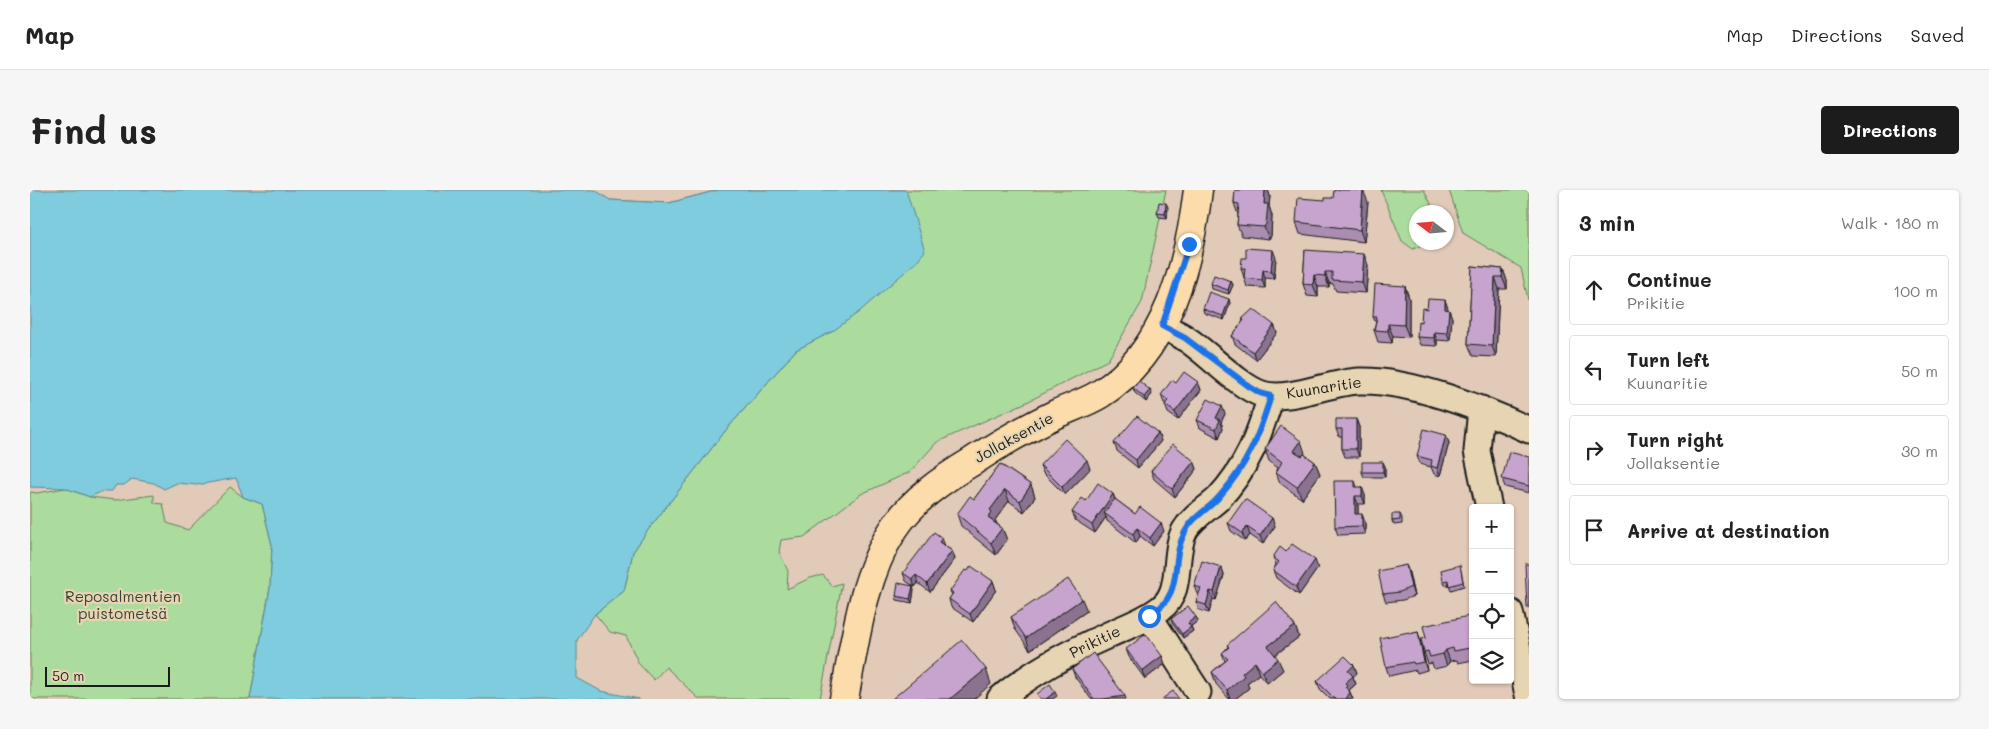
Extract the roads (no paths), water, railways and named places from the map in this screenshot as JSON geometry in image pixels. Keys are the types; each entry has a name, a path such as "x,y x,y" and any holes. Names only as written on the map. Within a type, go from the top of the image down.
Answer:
{"main road":[{"name":"Jollaksentie","path":"844,699 860,616 872,576 894,528 915,504 939,482 996,445 1099,395 1122,377 1142,356 1162,326 1189,244 1198,190"}],"street":[{"name":"Kuunaritie","path":"1162,326 1185,338 1255,390 1271,396 1340,382 1377,382 1432,393 1481,409 1529,430"},
{"name":"Prikitie","path":"1000,699 1014,687 1078,649 1149,616 1163,607 1170,596 1177,569 1178,549 1185,531 1236,478 1256,444 1271,396"},
{"path":"1481,409 1476,437 1488,504"},
{"path":"1149,616 1198,692"},
{"path":"1514,631 1528,699"}],"water":[{"path":"30,190 595,190 610,200 669,203 718,190 906,190 925,251 915,263 859,312 833,331 796,350 726,430 633,552 624,591 595,614 577,640 577,678 601,691 639,699 250,699 270,588 272,545 262,504 243,497 236,478 197,485 177,483 164,489 154,483 132,479 124,485 116,485 112,491 103,491 90,497 65,488 30,487"}],"park label":[{"name":"Reposalmentien puistometsä","path":"123,606"}]}
